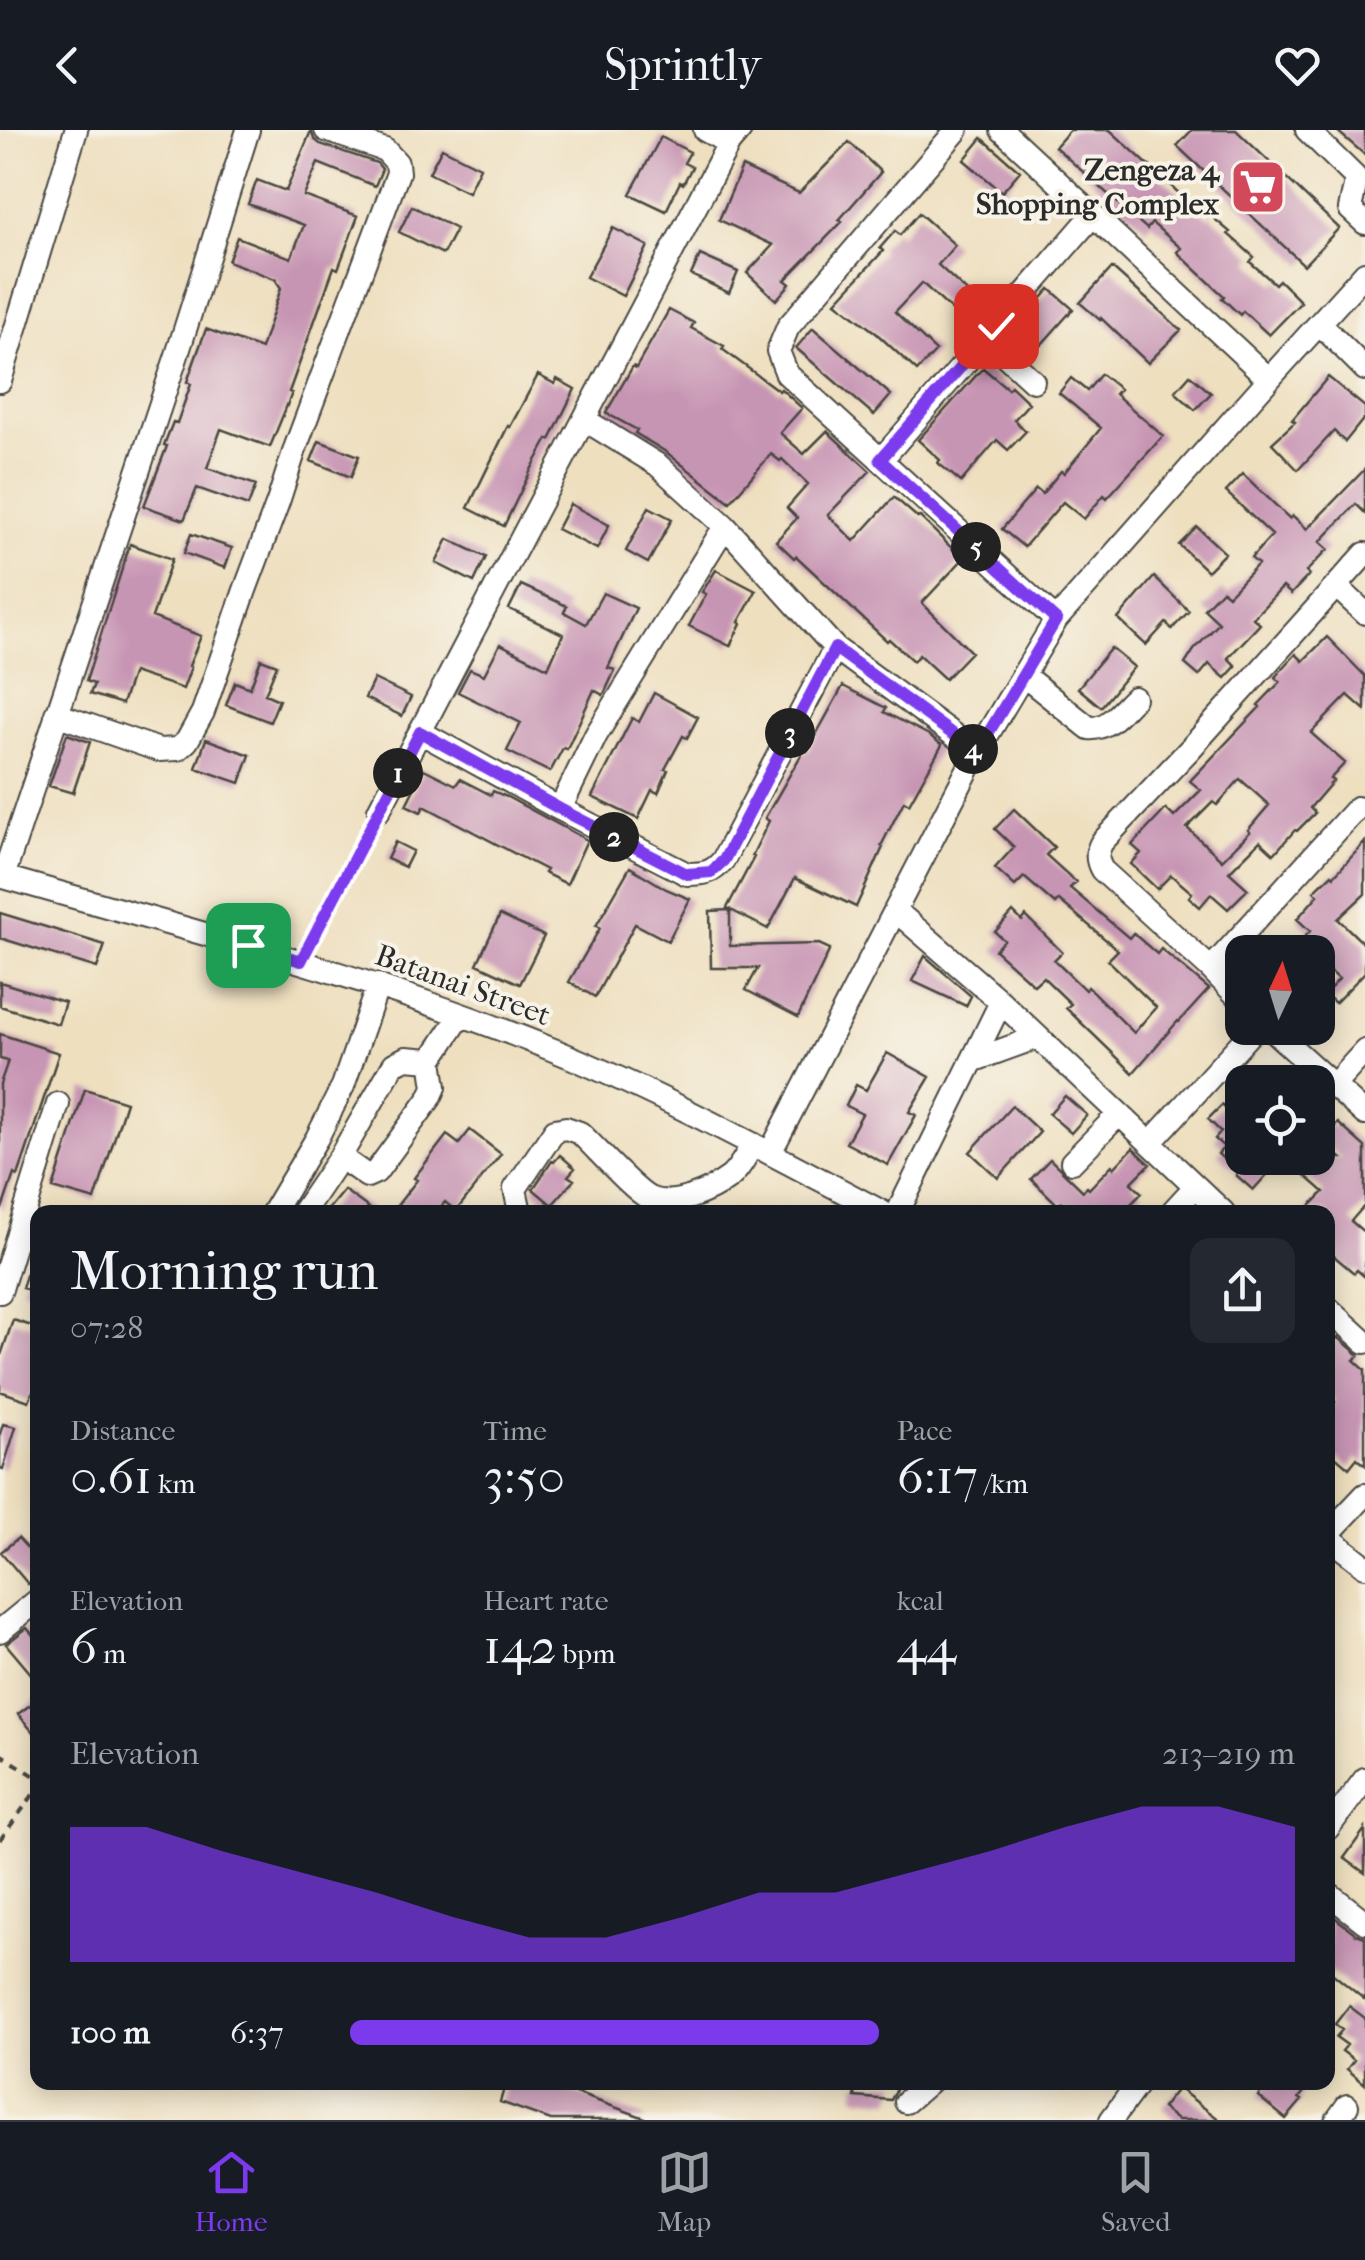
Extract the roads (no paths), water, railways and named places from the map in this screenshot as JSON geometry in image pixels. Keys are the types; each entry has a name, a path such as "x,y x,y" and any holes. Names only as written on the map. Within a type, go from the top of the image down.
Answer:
{"street":[{"path":"0,382 76,130"},
{"path":"2,877 248,130"},
{"path":"56,714 168,751 187,741 204,712 296,446 398,173 392,156 385,150 326,130"},
{"path":"379,810 734,137 705,130"},
{"path":"957,130 788,326 778,351 780,362 787,374 1056,620"},
{"path":"1002,130 1268,379"},
{"path":"1308,130 1355,177 1350,208 1365,223"},
{"path":"880,460 1093,214"},
{"path":"518,1205 515,1189 555,1130 566,1128 580,1133 646,1197 662,1202 705,1191 733,1175 761,1149 896,911 977,752 1056,620 1365,273"},
{"path":"1320,324 1365,369"},
{"path":"986,338 1034,381"},
{"path":"585,420 658,465 725,526 835,648 977,752"},
{"path":"560,809 596,735 725,526"},
{"path":"1225,983 1102,870 1097,857 1099,846 1365,554"},
{"path":"1336,586 1365,613"},
{"path":"420,732 687,874 711,872 724,860 835,648"},
{"path":"1023,675 1089,728 1107,724 1134,698"},
{"path":"1211,969 1357,808"},
{"name":"Batanai Street","path":"2,877 301,961 461,1014 661,1098 869,1205"},
{"path":"896,911 1001,1002 1215,1205"},
{"path":"277,1205 343,1086 378,985"},
{"path":"901,1205 1001,1002"},
{"path":"340,1157 367,1176 376,1172 430,1098 435,1088 430,1060 461,1014"},
{"path":"972,1061 1038,1038"},
{"path":"1150,1143 1239,1045"},
{"path":"1288,1045 1310,1065"},
{"path":"1335,1083 1365,1052"},
{"path":"308,1205 394,1064 406,1058 430,1060"},
{"path":"1335,1089 1365,1114"},
{"path":"0,1292 58,1104"},
{"path":"1072,1162 1118,1114"},
{"path":"1178,1205 1195,1187"},
{"path":"1335,1314 1365,1342"},
{"path":"1335,1527 1365,1495"},
{"path":"1335,1541 1365,1566"},
{"path":"0,1630 30,1606"},
{"path":"1335,1819 1365,1779"},
{"path":"1335,1898 1365,1922"},
{"path":"906,2102 920,2090"},
{"path":"1111,2120 1133,2090"}],"place":[{"name":"Zengeza 4 Shopping Complex","path":"1258,187"}]}
